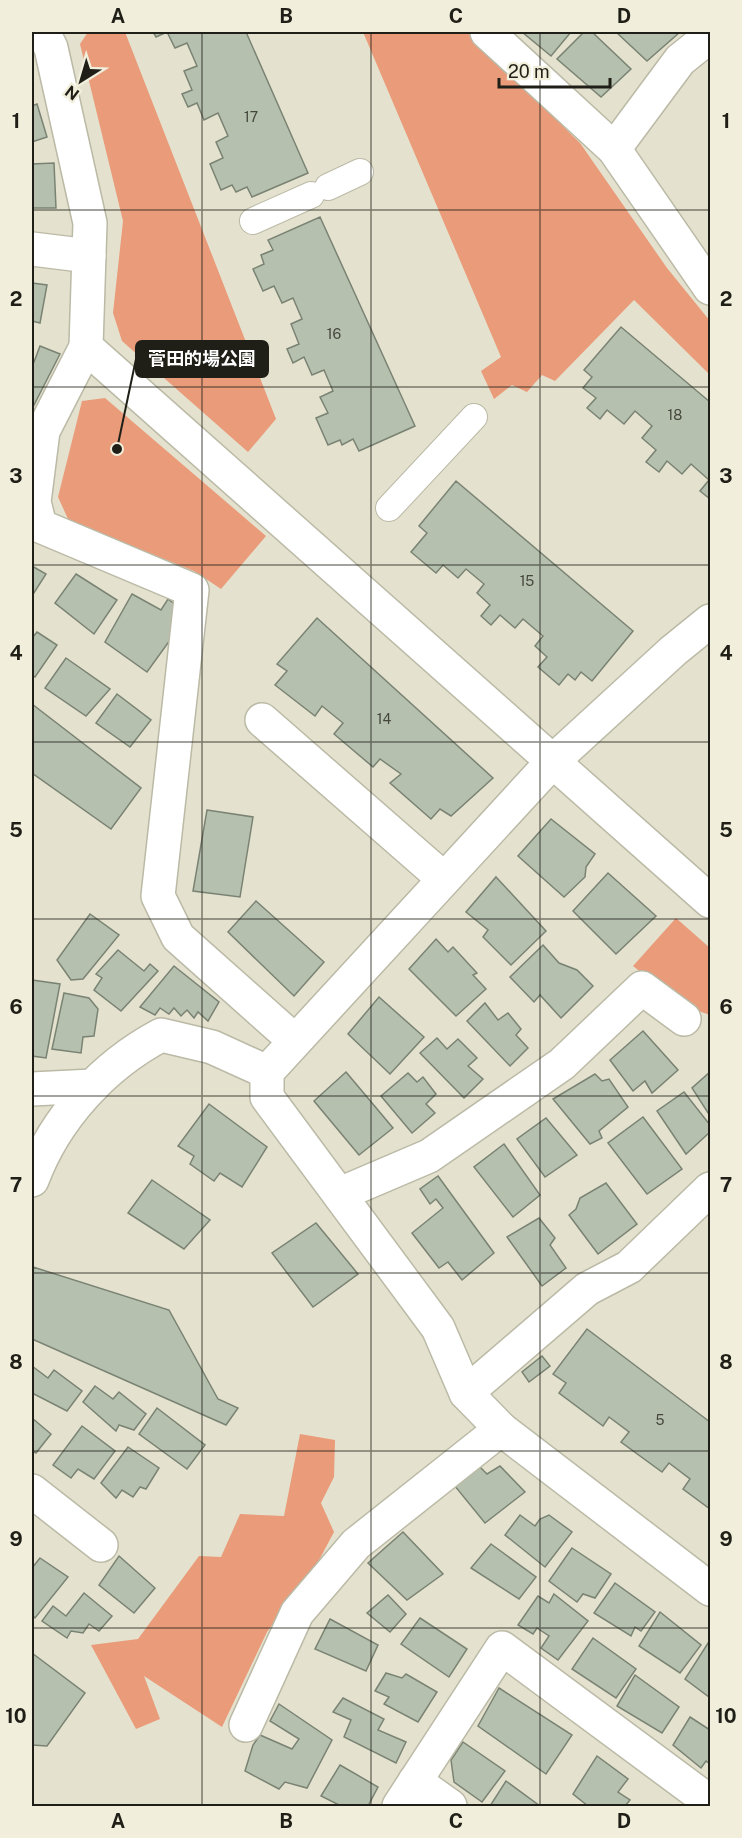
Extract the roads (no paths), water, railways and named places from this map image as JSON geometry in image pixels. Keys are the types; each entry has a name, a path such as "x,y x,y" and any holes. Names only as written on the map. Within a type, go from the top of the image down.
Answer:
{"street":[{"path":"43,32 51,48 90,223 86,347 43,431 33,503 40,526 192,590 158,896 178,937 295,1041"},
{"path":"487,32 614,149 711,288"},
{"path":"614,149 680,60 711,36"},
{"path":"253,221 360,172"},
{"path":"32,249 89,256"},
{"path":"86,347 711,901"},
{"path":"389,508 474,417"},
{"path":"711,621 673,651 553,761 267,1072 267,1096 438,1328 466,1393 501,1429 711,1589"},
{"path":"262,720 444,879"},
{"path":"340,1194 438,1150 562,1064 642,988 684,1019"},
{"path":"32,1180 44,1148 93,1086 131,1052 161,1035 213,1047 267,1072"},
{"path":"32,1089 93,1086"},
{"path":"466,1393 587,1289 629,1268 711,1189"},
{"path":"246,1725 297,1613 357,1544 501,1429"},
{"path":"32,1491 101,1545"},
{"path":"450,1806 407,1794 502,1648 711,1802"}],"place":[{"name":"菅田的場公園","path":"117,449"}]}
